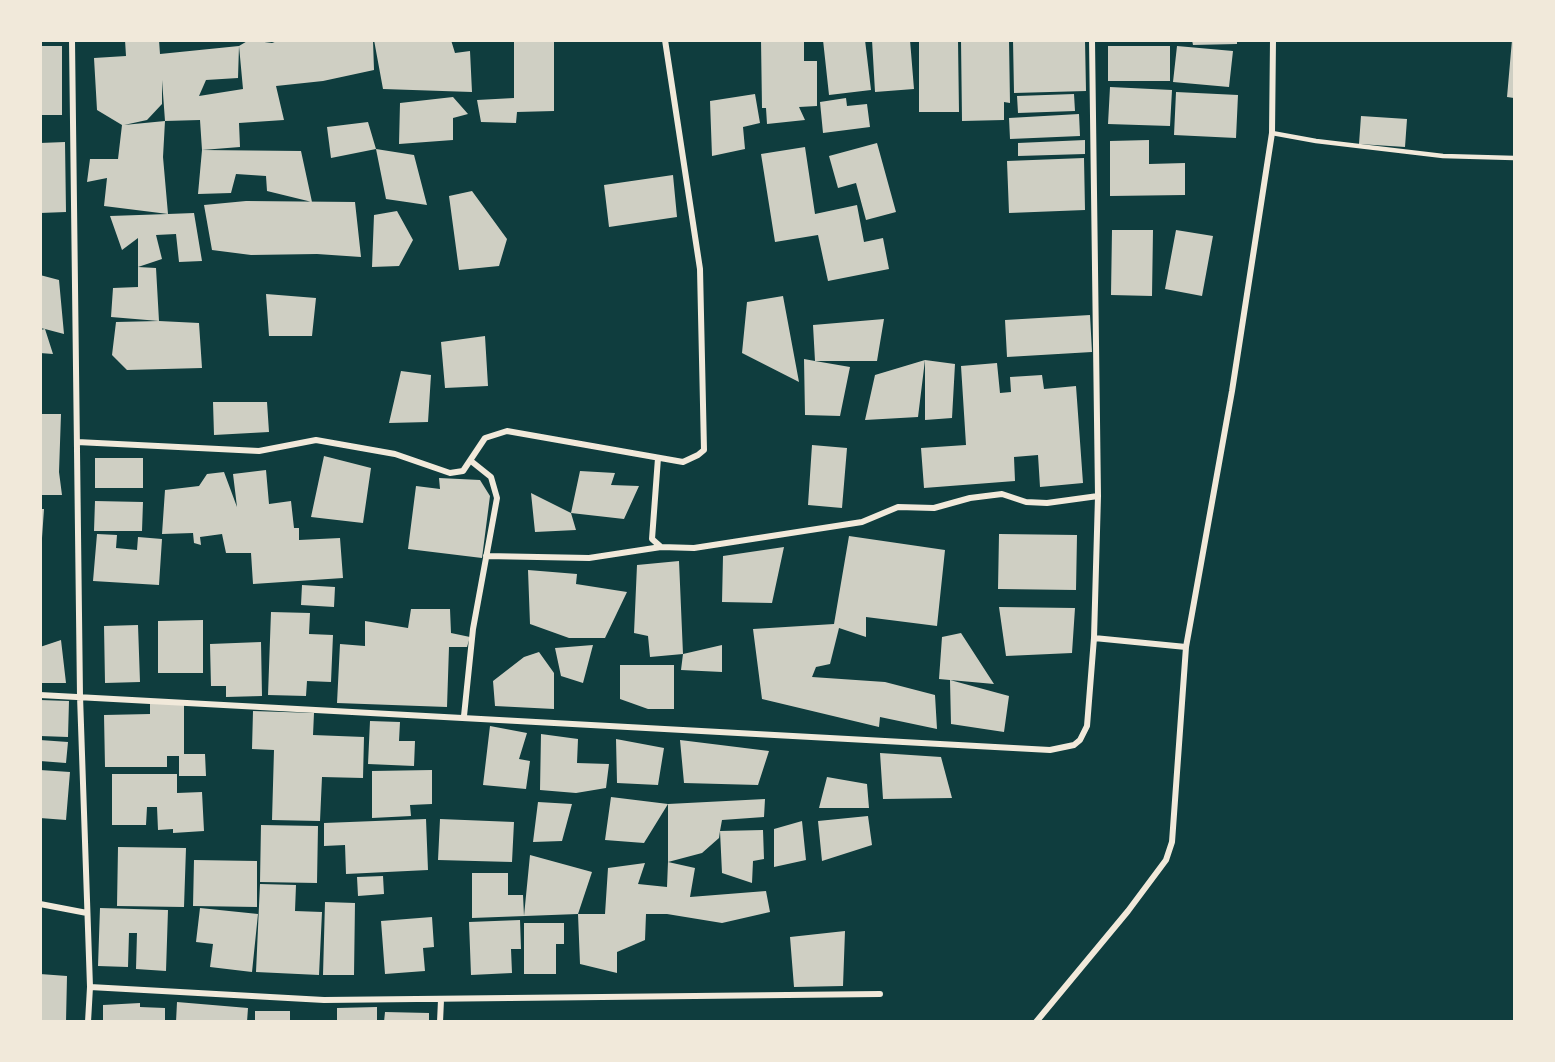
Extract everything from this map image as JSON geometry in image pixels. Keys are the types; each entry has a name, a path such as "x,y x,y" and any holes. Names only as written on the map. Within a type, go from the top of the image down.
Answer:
{"street":[{"path":"72,40 80,696 90,987 88,1022"},
{"path":"77,441 259,451 316,441 395,454 450,473 463,471 485,438 507,431 658,458 688,461 704,450 700,269 665,40"},
{"path":"40,695 464,716 1050,750 1074,745 1080,740 1087,726 1094,638 1098,496 1092,40"},
{"path":"1036,1022 1128,911 1166,860 1172,842 1186,647 1232,391 1272,133 1273,40"},
{"path":"658,458 652,539 660,547"},
{"path":"464,716 473,628 497,498 496,486 491,477 471,461"},
{"path":"486,556 589,558 660,547 694,548 862,522 898,507 934,507 970,498 1002,494 1026,502 1047,503 1098,496"},
{"path":"1094,638 1113,638 1186,647"},
{"path":"40,904 87,913"},
{"path":"90,987 324,1000 880,994"},
{"path":"440,1022 441,1000"}],"lane":[{"path":"1272,133 1316,141 1443,156 1515,158"}],"building":[{"path":"125,40 159,40 160,54 239,46 249,40 272,43 280,40 373,40 374,70 323,81 276,86 284,120 239,123 240,147 202,150 200,120 165,121 163,157 168,214 104,206 107,178 87,182 90,159 118,159 122,125 97,110 94,58 126,56","holes":["239,46 243,89 199,96 206,80 238,78","162,80 165,121 124,125 147,120 162,104"]},
{"path":"374,40 451,40 455,53 470,51 472,92 383,89"},
{"path":"514,40 554,40 554,111 517,112 516,123 481,122 477,100 514,98"},
{"path":"761,40 804,40 804,61 817,61 817,106 799,107 805,120 767,124 766,108 762,108"},
{"path":"823,40 865,40 871,90 829,95"},
{"path":"872,40 910,40 914,89 875,92"},
{"path":"919,40 958,40 959,112 919,112"},
{"path":"961,40 1009,40 1010,103 1004,102 1004,120 962,121"},
{"path":"1013,40 1085,40 1086,91 1014,93"},
{"path":"1192,40 1237,40 1237,44 1193,45"},
{"path":"1512,40 1514,40 1514,98 1507,97"},
{"path":"40,46 62,46 62,115 40,115"},
{"path":"1108,46 1170,46 1170,81 1108,81"},
{"path":"1177,46 1233,51 1229,87 1173,82"},
{"path":"1110,87 1172,90 1170,126 1108,124"},
{"path":"1176,92 1238,95 1236,138 1174,135"},
{"path":"755,94 760,123 743,127 745,149 712,156 710,101"},
{"path":"1074,94 1075,111 1018,113 1017,96"},
{"path":"453,97 468,114 453,118 453,140 399,144 400,103"},
{"path":"846,98 847,106 867,104 870,127 823,133 820,102"},
{"path":"1079,114 1080,136 1010,139 1009,118"},
{"path":"1361,116 1407,119 1405,147 1359,144"},
{"path":"368,122 376,149 331,158 327,127"},
{"path":"1085,140 1085,154 1018,156 1018,143"},
{"path":"1149,140 1149,164 1185,163 1185,195 1110,196 1110,141"},
{"path":"65,142 66,212 40,213 40,143"},
{"path":"877,143 896,212 866,220 856,183 838,188 829,156"},
{"path":"805,147 815,214 857,205 864,242 883,238 889,269 828,281 818,235 775,242 761,154"},
{"path":"376,149 414,155 427,205 386,199"},
{"path":"202,150 301,151 312,202 267,191 266,176 236,174 231,193 198,194"},
{"path":"1084,158 1085,210 1009,213 1007,161"},
{"path":"673,175 677,217 609,227 604,185"},
{"path":"472,191 507,239 499,266 459,270 449,196"},
{"path":"246,201 355,202 361,257 317,254 251,255 212,250 204,205"},
{"path":"397,211 413,240 399,266 372,267 374,215"},
{"path":"194,213 202,261 179,262 176,234 156,235 162,259 138,267 138,238 122,250 110,216"},
{"path":"1112,230 1153,230 1152,296 1111,295"},
{"path":"1176,230 1213,236 1202,296 1165,289"},
{"path":"138,267 156,268 159,321 111,317 113,288 138,287"},
{"path":"40,275 59,280 64,334 40,328"},
{"path":"266,294 316,298 312,336 269,336"},
{"path":"783,296 799,382 742,353 747,302"},
{"path":"1090,315 1092,352 1007,357 1005,320"},
{"path":"884,319 877,361 815,361 813,325"},
{"path":"116,322 199,323 202,368 127,370 112,355"},
{"path":"45,329 53,354 40,353 40,330"},
{"path":"485,336 488,386 445,388 441,342"},
{"path":"804,359 850,367 840,416 805,415"},
{"path":"925,360 955,364 952,418 925,420"},
{"path":"925,360 918,417 865,420 875,375"},
{"path":"997,363 1000,393 1011,392 1010,377 1042,375 1044,389 1076,386 1083,483 1040,487 1038,455 1014,457 1015,481 924,488 921,448 966,445 961,366"},
{"path":"401,371 431,375 428,422 389,423"},
{"path":"213,402 267,402 269,432 214,435"},
{"path":"40,414 61,414 59,472 62,495 40,495"},
{"path":"812,445 847,448 842,508 808,505"},
{"path":"324,456 371,468 363,523 311,517"},
{"path":"95,458 143,458 143,488 95,488"},
{"path":"266,470 269,504 291,501 294,528 299,528 299,540 340,538 343,578 253,584 251,553 226,553 222,534 200,537 201,545 194,543 193,533 162,534 165,490 199,486 207,474 224,472 237,507 233,474"},
{"path":"580,471 615,473 611,485 639,486 624,519 571,513"},
{"path":"439,478 480,480 490,496 482,558 408,549 416,486 440,489"},
{"path":"531,493 571,513 576,530 535,532"},
{"path":"95,501 143,502 142,531 94,531"},
{"path":"40,509 44,509 42,538 40,538"},
{"path":"97,534 117,535 116,548 137,550 138,537 162,539 159,585 93,581"},
{"path":"999,534 1077,535 1076,590 998,589"},
{"path":"849,536 945,550 937,626 866,617 866,637 839,628 830,664 816,667 812,677 885,682 935,695 937,729 880,717 879,727 762,699 753,629 834,624"},
{"path":"784,547 772,603 722,602 723,556"},
{"path":"679,561 683,654 650,657 648,636 634,633 637,565"},
{"path":"528,570 577,574 576,584 627,592 605,638 569,638 530,624"},
{"path":"302,585 335,587 334,607 301,605"},
{"path":"999,607 1075,608 1072,653 1006,656"},
{"path":"411,609 450,609 451,633 470,637 467,647 449,647 447,707 337,703 340,644 365,646 365,621 408,628"},
{"path":"271,612 310,613 309,634 333,635 331,682 307,681 306,696 268,695"},
{"path":"203,620 203,673 158,673 158,621"},
{"path":"138,625 140,682 105,683 104,626"},
{"path":"961,633 994,684 939,679 942,637"},
{"path":"61,640 66,683 40,683 40,647"},
{"path":"261,642 262,696 226,697 226,686 211,686 210,644"},
{"path":"593,645 583,683 561,676 555,648"},
{"path":"722,645 722,672 681,670 683,654"},
{"path":"539,652 554,673 554,709 495,706 493,681 524,657"},
{"path":"620,665 674,665 674,709 648,709 620,699"},
{"path":"950,680 1009,696 1004,732 951,724"},
{"path":"40,700 69,701 68,737 40,736"},
{"path":"150,702 184,702 184,754 205,754 206,776 179,776 179,756 167,756 167,767 105,767 104,715 150,714"},
{"path":"253,711 314,713 313,735 364,737 363,778 322,777 320,821 272,820 274,750 252,749"},
{"path":"370,721 400,722 399,741 415,741 414,766 368,764"},
{"path":"490,726 527,733 519,759 530,761 526,789 483,785"},
{"path":"541,734 578,739 577,763 609,764 606,788 576,793 540,790"},
{"path":"616,739 664,748 658,785 617,783"},
{"path":"40,740 68,742 66,763 40,761"},
{"path":"680,740 769,751 758,785 684,783"},
{"path":"880,753 941,757 952,798 883,799"},
{"path":"40,770 70,772 66,820 40,818"},
{"path":"432,770 432,804 410,805 411,816 372,818 372,771"},
{"path":"112,774 177,774 177,793 202,792 204,831 173,833 173,829 158,830 157,807 147,807 146,825 112,825"},
{"path":"827,777 867,784 869,808 819,808"},
{"path":"611,797 668,804 644,843 605,840"},
{"path":"765,799 764,817 722,820 719,838 702,853 668,862 668,804"},
{"path":"538,802 572,804 562,841 533,842"},
{"path":"868,816 872,845 822,861 818,821"},
{"path":"426,819 428,870 346,874 345,845 324,846 324,823"},
{"path":"440,819 514,822 512,862 438,860"},
{"path":"802,821 806,860 774,867 774,829"},
{"path":"261,825 318,826 317,883 260,882"},
{"path":"763,830 764,859 753,861 752,883 722,873 720,831"},
{"path":"118,847 186,848 184,907 117,906"},
{"path":"530,855 592,872 578,914 472,918 472,873 508,873 508,895 523,895 524,916"},
{"path":"194,860 257,861 257,907 193,906"},
{"path":"668,862 695,868 690,897 766,891 770,912 722,923 667,914 646,914 645,940 617,952 617,973 580,964 578,914 605,914 608,868 645,863 638,884 667,887"},
{"path":"383,876 384,894 358,896 357,877"},
{"path":"260,884 296,885 295,911 322,912 319,975 256,972"},
{"path":"325,902 355,903 354,975 323,975"},
{"path":"100,908 168,910 166,971 136,969 137,933 129,933 128,967 98,966"},
{"path":"200,908 258,914 252,972 210,967 213,944 196,942"},
{"path":"432,917 434,947 423,948 425,971 385,974 381,921"},
{"path":"520,920 521,949 511,949 512,973 471,975 469,922"},
{"path":"524,923 564,923 564,944 556,944 556,974 524,974"},
{"path":"845,931 843,986 794,987 790,937"},
{"path":"40,974 67,976 66,1022 40,1022"},
{"path":"177,1002 248,1008 247,1022 176,1022"},
{"path":"140,1003 140,1007 165,1008 165,1022 103,1022 103,1005"},
{"path":"377,1007 377,1022 337,1022 337,1008"},
{"path":"255,1011 290,1011 290,1022 255,1022"},
{"path":"385,1012 429,1013 429,1022 384,1022"}]}
